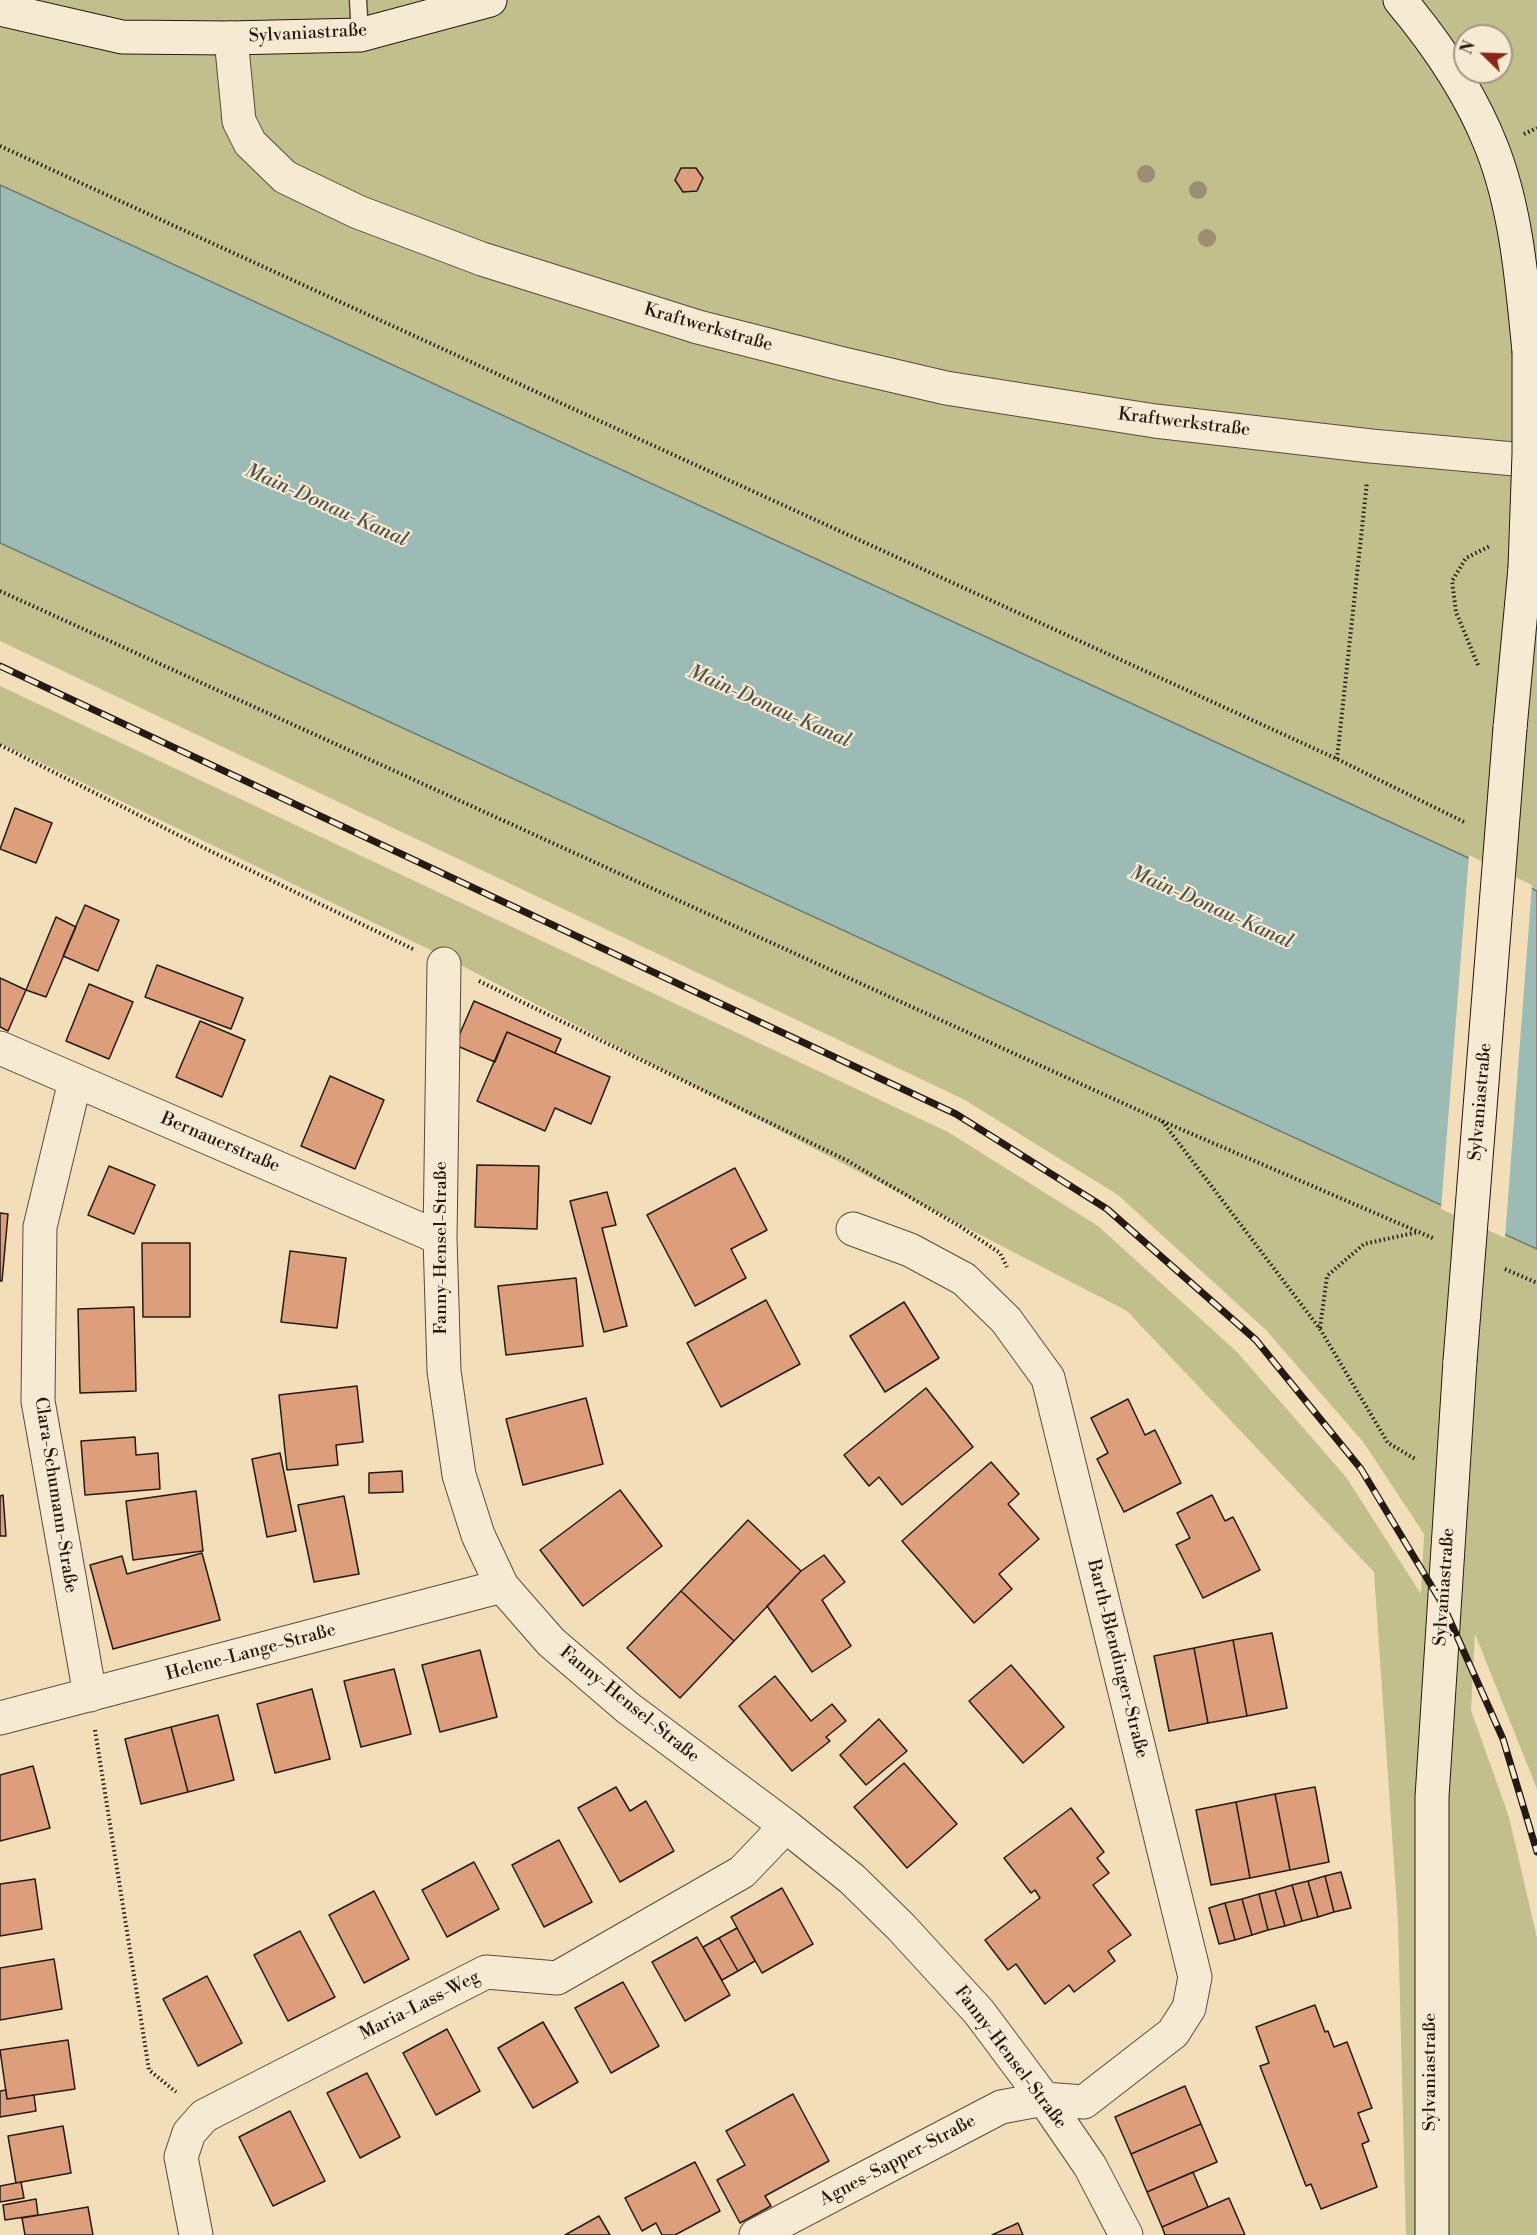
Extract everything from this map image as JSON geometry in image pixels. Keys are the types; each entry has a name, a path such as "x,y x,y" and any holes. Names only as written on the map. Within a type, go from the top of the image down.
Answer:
{"street":[{"name":"Sylvaniastraße","path":"231,38 360,35 490,0"},
{"name":"Sylvaniastraße","path":"1400,0 1454,74 1492,148 1509,204 1520,263 1529,351 1529,454 1525,568 1460,1361 1432,1797 1432,2235"},
{"path":"0,9 122,37 231,38"},
{"name":"Kraftwerkstraße","path":"231,38 239,121 250,142 285,177 358,212 482,259 698,327 945,388 1155,421 1371,446 1537,461"},
{"name":"Fanny-Hensel-Straße","path":"444,964 440,1238 444,1371 459,1475 478,1535 502,1586 551,1642 628,1708 786,1826 852,1879 901,1927 979,2012 1044,2099 1090,2166 1126,2235"},
{"name":"Bernauerstraße","path":"0,1048 440,1238"},
{"name":"Clara-Schumann-Straße","path":"75,1081 40,1227 38,1401 90,1695"},
{"name":"Barth-Blendinger-Straße","path":"853,1229 910,1250 964,1279 1006,1320 1048,1378 1195,1977 1189,2008 1173,2033 1084,2102 1044,2099"},
{"name":"Helene-Lange-Straße","path":"0,1718 502,1586"},
{"name":"Maria-Lass-Weg","path":"196,2235 181,2157 189,2133 204,2116 486,1972 557,1978 742,1872 786,1826"},
{"name":"Agnes-Sapper-Straße","path":"756,2235 1002,2107 1044,2099"}],"lane":[{"path":"358,0 360,35"}],"path":[{"path":"0,146 1337,759 1474,827"},
{"path":"1337,759 1371,446"},
{"path":"1495,544 1466,558 1452,581 1456,612 1483,677 1514,691"},
{"path":"0,591 1162,1121 1440,1241"},
{"path":"0,745 200,846 846,1160 961,1227 1000,1253 1014,1279 1006,1320"},
{"path":"1162,1121 1320,1329 1388,1443"},
{"path":"1320,1329 1327,1276 1364,1244 1419,1232"},
{"path":"1494,1264 1537,1283"},
{"path":"90,1695 149,2070 204,2116"}],"shaded area":[{"path":"0,0 1537,0 1537,891 0,185"},
{"path":"0,543 1537,1249 1537,1789 1475,1634 1471,1710 1509,1817 1537,1938 1537,2235 1406,2235 1398,1922 1374,1572 1127,1311 447,958 0,743 0,686 948,1132 1098,1226 1237,1352 1346,1477 1421,1594 1424,1534 1364,1443 1266,1330 1118,1195 965,1100 0,641"}],"water":[{"name":"Main-Donau-Kanal","path":"0,185 1537,891 1537,1249 0,543"}],"pier":[{"path":"1469,855 1532,885 1505,1238 1441,1209"}],"building":[{"path":"681,168 696,168 703,178 697,191 683,192 675,180"},
{"path":"15,808 52,823 36,863 0,849"},
{"path":"85,905 119,920 98,971 63,956"},
{"path":"56,917 76,927 46,997 26,990"},
{"path":"157,965 243,998 231,1029 145,997"},
{"path":"0,978 26,990 8,1031 0,1027"},
{"path":"89,984 133,1002 109,1059 66,1041"},
{"path":"474,1001 561,1039 555,1053 507,1032 495,1062 455,1045"},
{"path":"200,1021 245,1040 222,1097 176,1077"},
{"path":"507,1032 610,1077 591,1124 555,1108 545,1131 477,1101"},
{"path":"330,1076 384,1100 355,1169 301,1146"},
{"path":"477,1165 539,1166 537,1229 475,1227"},
{"path":"109,1166 155,1185 134,1234 88,1215"},
{"path":"735,1168 767,1230 731,1249 746,1278 695,1306 647,1215"},
{"path":"607,1192 616,1225 602,1228 627,1326 604,1332 570,1201"},
{"path":"0,1213 8,1214 2,1281 0,1281"},
{"path":"142,1243 190,1243 190,1317 143,1317"},
{"path":"290,1251 346,1258 337,1328 281,1322"},
{"path":"576,1278 583,1346 506,1355 498,1286"},
{"path":"766,1300 800,1364 721,1407 687,1343"},
{"path":"904,1302 939,1358 885,1392 850,1336"},
{"path":"134,1307 136,1391 80,1393 78,1309"},
{"path":"357,1386 363,1442 336,1445 338,1465 287,1470 279,1395"},
{"path":"926,1388 973,1447 902,1505 879,1477 869,1486 844,1455"},
{"path":"586,1398 603,1464 523,1485 506,1419"},
{"path":"1128,1399 1145,1435 1155,1430 1181,1483 1124,1512 1097,1459 1108,1453 1091,1418"},
{"path":"135,1437 136,1455 158,1453 160,1489 85,1495 81,1441"},
{"path":"280,1453 296,1531 267,1537 252,1459"},
{"path":"991,1462 1019,1494 1008,1504 1039,1539 999,1574 1012,1589 974,1623 902,1541"},
{"path":"402,1471 403,1492 369,1493 369,1473"},
{"path":"620,1490 662,1546 583,1606 540,1550"},
{"path":"196,1491 203,1551 133,1560 126,1501"},
{"path":"3,1495 6,1536 0,1536 0,1496"},
{"path":"1212,1495 1225,1521 1233,1517 1260,1570 1203,1598 1176,1545 1190,1538 1177,1513"},
{"path":"344,1496 359,1574 314,1582 298,1505"},
{"path":"748,1520 801,1571 734,1641 681,1591"},
{"path":"202,1553 220,1620 113,1649 90,1565 122,1556 127,1574"},
{"path":"824,1555 845,1582 822,1600 851,1646 812,1672 767,1606 801,1571"},
{"path":"681,1591 734,1641 680,1698 627,1648"},
{"path":"1272,1633 1287,1708 1247,1716 1233,1640"},
{"path":"1233,1640 1247,1716 1208,1723 1194,1648"},
{"path":"1194,1648 1208,1723 1169,1731 1154,1656"},
{"path":"480,1650 497,1717 440,1732 422,1665"},
{"path":"1011,1665 1064,1727 1023,1763 969,1701"},
{"path":"394,1669 411,1734 361,1747 344,1681"},
{"path":"775,1676 811,1721 832,1704 846,1721 826,1737 830,1741 792,1771 739,1706"},
{"path":"312,1689 330,1759 275,1773 257,1704"},
{"path":"218,1715 234,1780 188,1792 171,1727"},
{"path":"879,1719 907,1751 866,1785 840,1755"},
{"path":"171,1727 188,1792 141,1804 125,1739"},
{"path":"904,1763 957,1824 907,1868 854,1807"},
{"path":"33,1766 50,1828 0,1841 0,1775"},
{"path":"616,1787 630,1811 646,1801 674,1851 620,1882 578,1808"},
{"path":"1315,1787 1329,1862 1290,1870 1275,1794"},
{"path":"1275,1794 1290,1870 1250,1878 1236,1802"},
{"path":"1236,1802 1250,1878 1211,1885 1196,1810"},
{"path":"1071,1808 1104,1852 1097,1858 1109,1873 1093,1885 1131,1935 1108,1951 1115,1961 1074,1992 1069,1985 1045,2004 1016,1964 1008,1970 985,1940 1040,1898 1035,1890 1031,1893 1004,1858"},
{"path":"559,1840 592,1902 544,1927 512,1865"},
{"path":"474,1862 499,1909 447,1937 422,1890"},
{"path":"1341,1872 1351,1908 1334,1912 1325,1876"},
{"path":"1325,1876 1334,1912 1318,1917 1308,1881"},
{"path":"35,1879 42,1929 0,1936 0,1884"},
{"path":"1308,1881 1318,1917 1302,1921 1292,1885"},
{"path":"1292,1885 1302,1921 1285,1926 1275,1890"},
{"path":"782,1888 813,1944 762,1973 731,1917"},
{"path":"1275,1890 1285,1926 1268,1930 1259,1894"},
{"path":"374,1891 409,1959 364,1983 329,1915"},
{"path":"1259,1894 1268,1930 1252,1935 1242,1899"},
{"path":"1242,1899 1252,1935 1235,1940 1225,1903"},
{"path":"1225,1903 1235,1940 1219,1944 1209,1908"},
{"path":"737,1928 755,1961 738,1971 719,1938"},
{"path":"300,1931 335,1997 288,2021 254,1955"},
{"path":"697,1937 730,1995 685,2021 652,1962"},
{"path":"719,1938 738,1971 722,1980 703,1947"},
{"path":"54,1959 62,2009 0,2020 0,1968"},
{"path":"207,1976 242,2043 198,2066 163,1999"},
{"path":"623,1982 659,2046 611,2073 575,2008"},
{"path":"1315,2005 1325,2032 1328,2031 1334,2047 1347,2042 1372,2108 1358,2113 1369,2141 1362,2144 1377,2187 1321,2209 1311,2184 1306,2186 1260,2066 1269,2063 1256,2027"},
{"path":"543,2022 578,2082 533,2108 498,2048"},
{"path":"447,2029 480,2091 436,2115 403,2053"},
{"path":"68,2040 75,2089 7,2099 0,2050"},
{"path":"367,2073 400,2137 360,2158 327,2093"},
{"path":"1185,2086 1201,2124 1131,2154 1115,2117"},
{"path":"6,2090 7,2099 34,2095 36,2111 0,2117 0,2091"},
{"path":"793,2094 829,2161 765,2196 771,2206 740,2223 717,2180 745,2165 726,2131"},
{"path":"290,2111 325,2181 273,2206 239,2137"},
{"path":"1201,2124 1217,2162 1147,2192 1131,2154"},
{"path":"63,2126 71,2173 16,2183 8,2136"},
{"path":"695,2162 720,2211 675,2235 662,2235 656,2223 642,2231 625,2198"},
{"path":"1193,2172 1208,2207 1162,2227 1147,2192"},
{"path":"21,2182 24,2198 0,2202 0,2186"},
{"path":"1229,2198 1245,2235 1165,2235 1162,2227"},
{"path":"36,2199 38,2215 5,2220 3,2205"},
{"path":"88,2207 93,2235 25,2235 22,2218"},
{"path":"599,2216 610,2235 565,2235"},
{"path":"1018,2223 1023,2235 992,2235"}],"railway":[{"path":"0,666 956,1114 1107,1209 1256,1340 1361,1469 1443,1605 1503,1739 1537,1852"}]}
